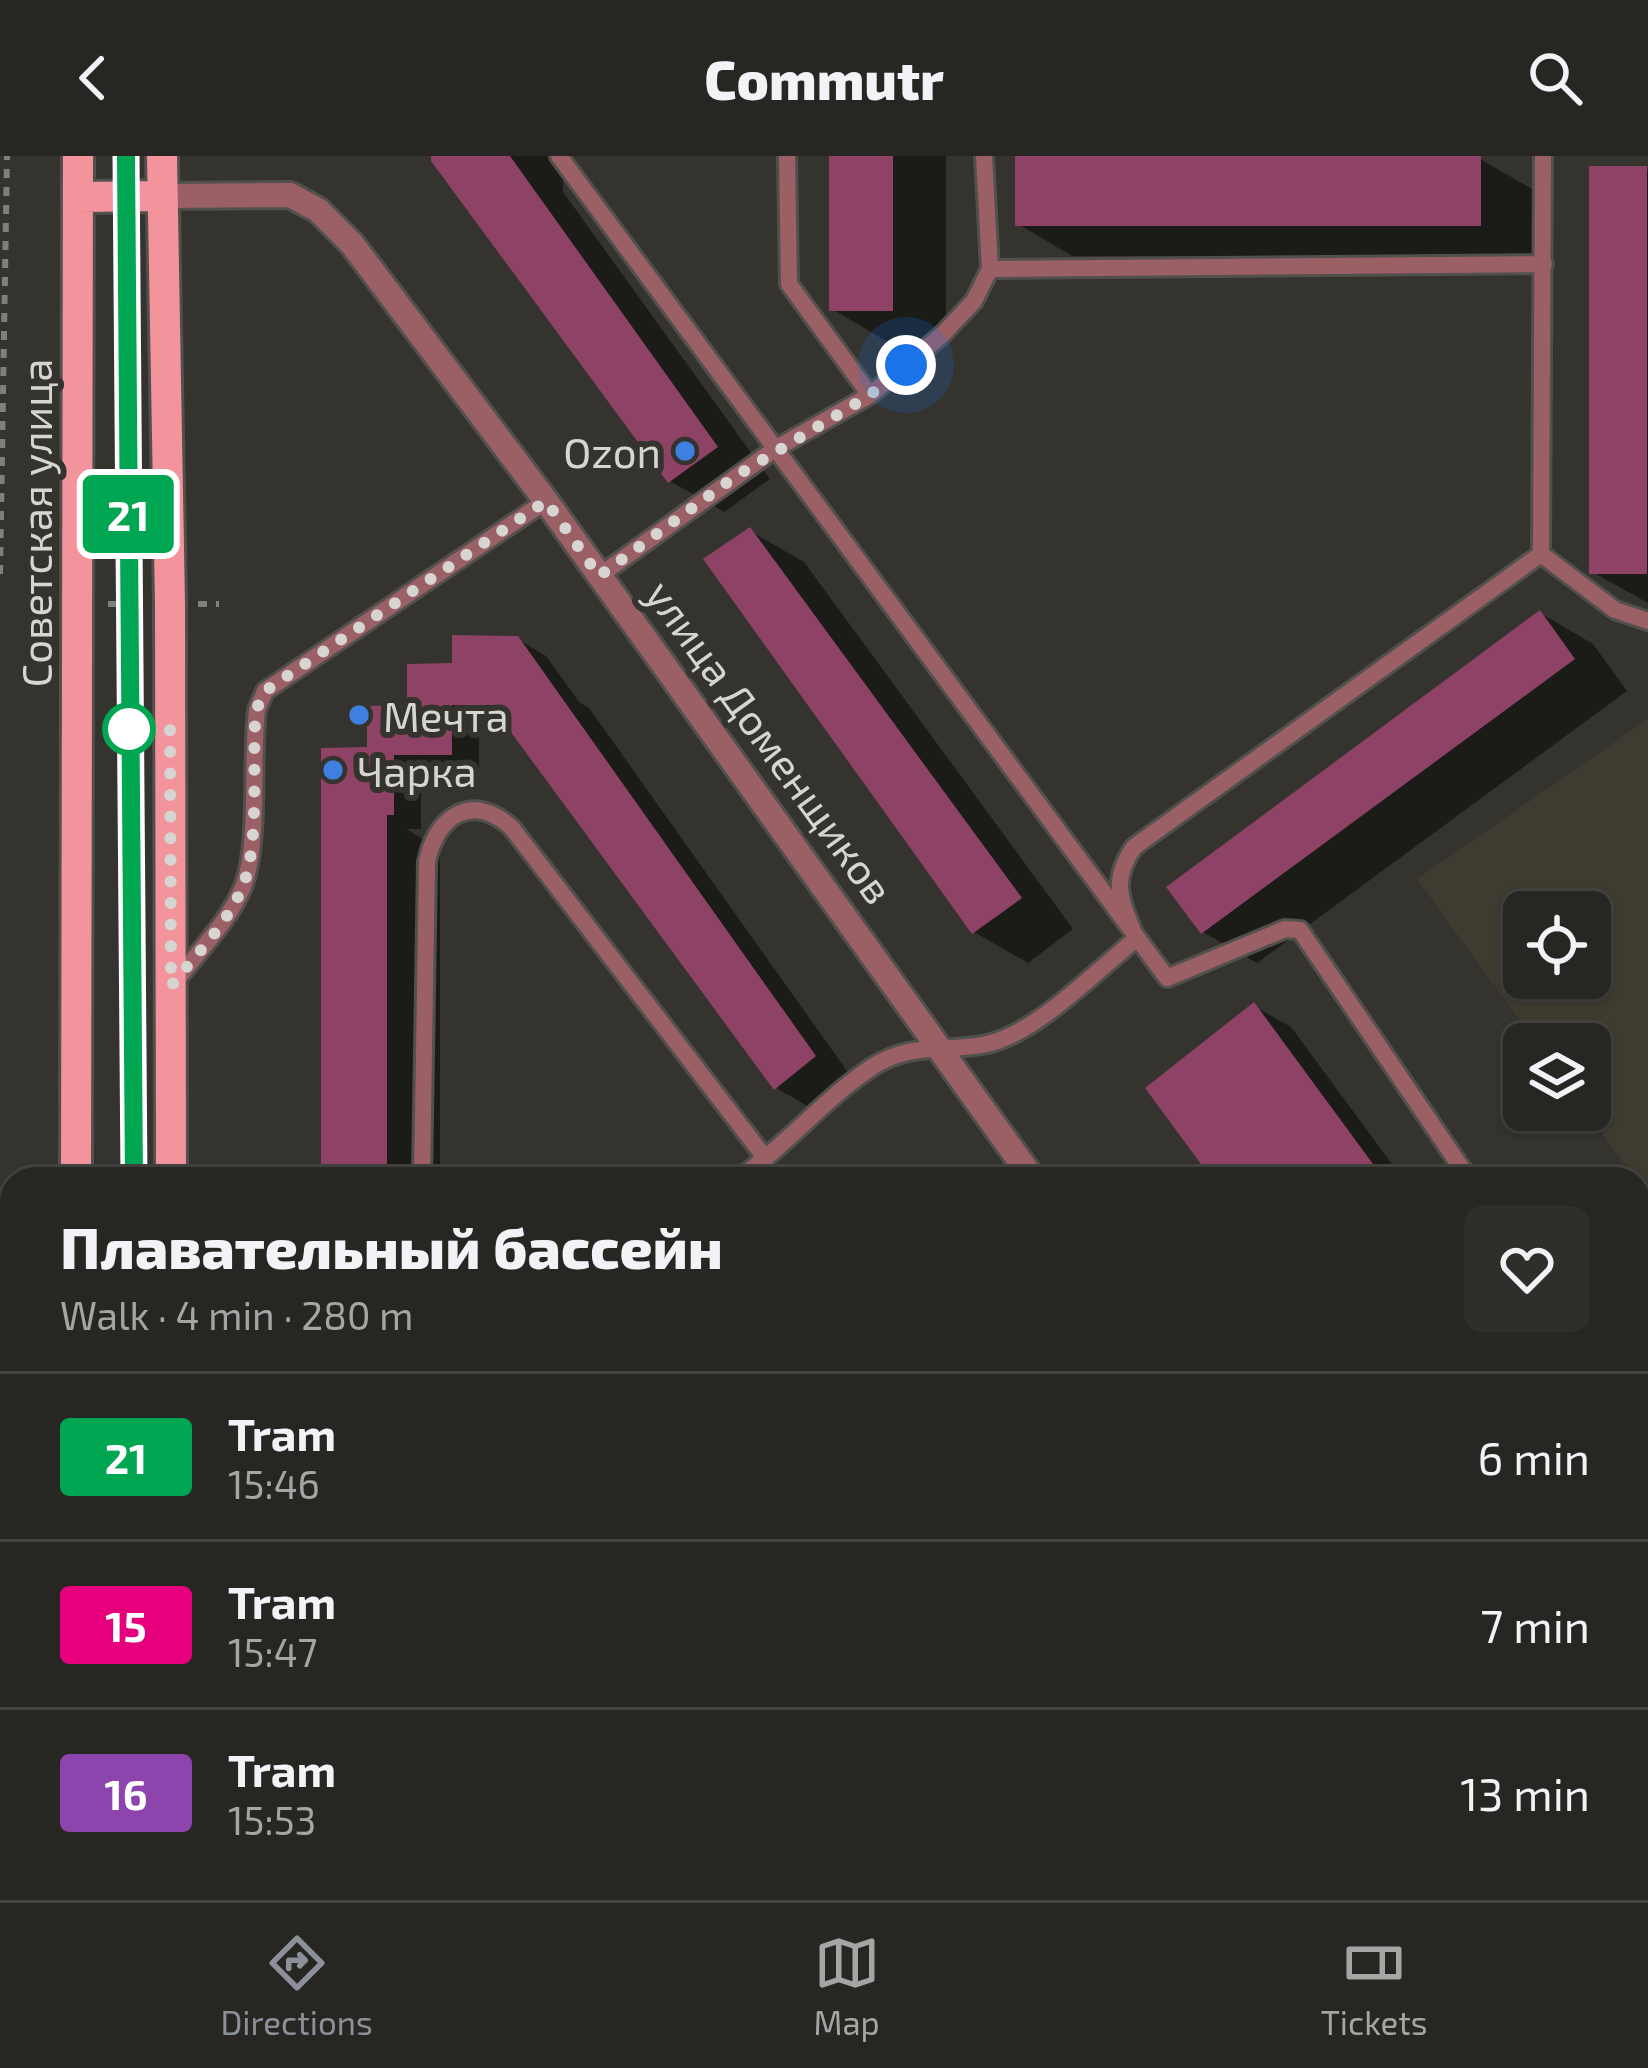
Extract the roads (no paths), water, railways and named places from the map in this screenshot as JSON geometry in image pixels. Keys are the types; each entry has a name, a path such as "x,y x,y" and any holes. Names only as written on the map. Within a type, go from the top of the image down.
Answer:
{"main road":[{"name":"Советская улица","path":"76,1167 78,156"},
{"path":"162,156 170,604 171,1167"},
{"name":"улица Доменщиков","path":"78,196 162,196"}],"street":[{"name":"улица Доменщиков","path":"162,196 290,195 319,210 352,244 546,501 1025,1167"}],"lane":[{"path":"559,156 1167,978 1285,929 1300,930 1461,1167"},
{"path":"787,156 789,284 870,395"},
{"path":"599,576 775,449 870,395 942,335 974,301 990,269 985,156"},
{"path":"1541,554 1543,156"},
{"path":"990,269 1544,264"},
{"path":"171,986 244,885 250,854 256,710 265,691 546,501"},
{"path":"1136,939 1118,885 1121,865 1134,847 1541,554"},
{"path":"1541,554 1615,610 1648,621"},
{"path":"422,1167 427,862 441,826 458,813 479,810 498,815 512,828 766,1159"},
{"path":"755,1167 871,1068 903,1052 987,1044 1024,1028 1136,939"}],"tram line":[{"path":"126,156 134,1167"},
{"name":"21","path":"126,156 134,1167"}],"place":[{"name":"Ozon","path":"685,451"},
{"name":"Мечта","path":"359,715"},
{"name":"Чарка","path":"333,770"}]}
